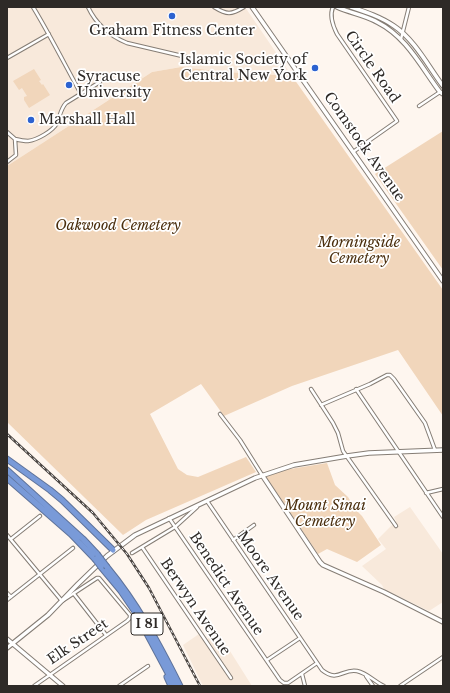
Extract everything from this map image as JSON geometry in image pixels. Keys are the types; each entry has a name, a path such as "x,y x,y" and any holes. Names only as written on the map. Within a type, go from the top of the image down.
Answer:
{"highway":[{"path":"7,459 56,495 113,550"},
{"name":"I 81","path":"7,470 83,539 104,567 132,599 146,621 180,686"},
{"name":"I 81","path":"7,478 96,557"},
{"name":"I 81","path":"104,567 136,613 175,686"},
{"path":"157,652 171,686"}],"street":[{"path":"34,7 80,94"},
{"path":"88,7 102,27 126,44 212,63 220,59"},
{"path":"214,7 224,13 229,14 244,7"},
{"name":"Comstock Avenue","path":"252,7 443,281"},
{"name":"Circle Road","path":"333,7 331,11 333,24 337,34 397,121 353,152"},
{"path":"337,7 377,22 392,31 413,53 442,93 419,106"},
{"path":"351,7 383,19 403,33 419,52 443,86"},
{"path":"401,39 409,7"},
{"path":"7,58 49,34"},
{"path":"7,132 15,139 29,141 33,140 53,128 58,122 63,106 66,103 100,82"},
{"path":"7,162 16,155 15,139"},
{"path":"320,405 390,375 425,423 435,450"},
{"path":"311,389 333,423 343,451 396,526"},
{"path":"356,389 443,517"},
{"path":"220,414 240,440 323,565 384,592 443,622"},
{"path":"7,648 48,615 113,550 135,535 262,475 294,465 347,456 443,450"},
{"path":"426,493 443,489"},
{"name":"Moore Avenue","path":"206,501 324,672 332,676 341,675 353,670 365,674"},
{"path":"132,553 175,527 190,515 200,504"},
{"path":"11,539 40,516"},
{"name":"Benedict Avenue","path":"169,518 280,680 284,683 288,683 302,674"},
{"path":"233,540 254,525"},
{"path":"7,535 62,601"},
{"name":"Berwyn Avenue","path":"142,547 231,678"},
{"path":"7,600 73,548"},
{"name":"Elk Street","path":"34,686 49,674 128,621 130,617 129,613 99,578 82,589"},
{"path":"62,601 82,589 78,584"},
{"path":"7,593 11,597"},
{"path":"74,594 106,635"},
{"path":"267,660 300,638"},
{"path":"7,639 63,686"},
{"path":"400,686 443,657"},
{"path":"306,686 302,674 317,663"},
{"path":"119,686 148,666"},
{"path":"365,674 373,686"},
{"path":"365,674 384,686"}],"shaded area":[{"name":"Syracuse University","path":"7,7 245,7 292,76 226,72 181,67 152,72 7,166"},
{"path":"410,507 443,554 443,602 429,611 384,589 382,585 362,566 386,549 378,539 396,521 394,517"},
{"path":"218,632 252,686 203,686 183,645 199,634 204,641"}],"green space":[{"name":"Oakwood Cemetery","path":"181,67 226,72 292,76 443,290 443,416 398,350 292,386 224,416 201,384 150,414 178,469 187,475 198,477 246,457 256,472 146,520 123,535 7,422 7,166 152,72"},
{"path":"34,69 41,80 39,81 42,85 43,84 50,95 29,108 24,100 24,97 27,96 22,88 19,90 13,81"},
{"name":"Morningside Cemetery","path":"443,131 443,270 375,174"},
{"name":"Mount Sinai Cemetery","path":"327,463 335,485 348,497 381,545 357,562 327,549 318,554 266,477 284,470"}],"railway":[{"path":"7,434 93,513 127,554 149,588 200,686"}],"place":[{"name":"Graham Fitness Center","path":"172,16"},
{"name":"Islamic Society of Central New York","path":"315,68"},
{"name":"Syracuse University","path":"69,85"},
{"name":"Marshall Hall","path":"31,120"}]}
